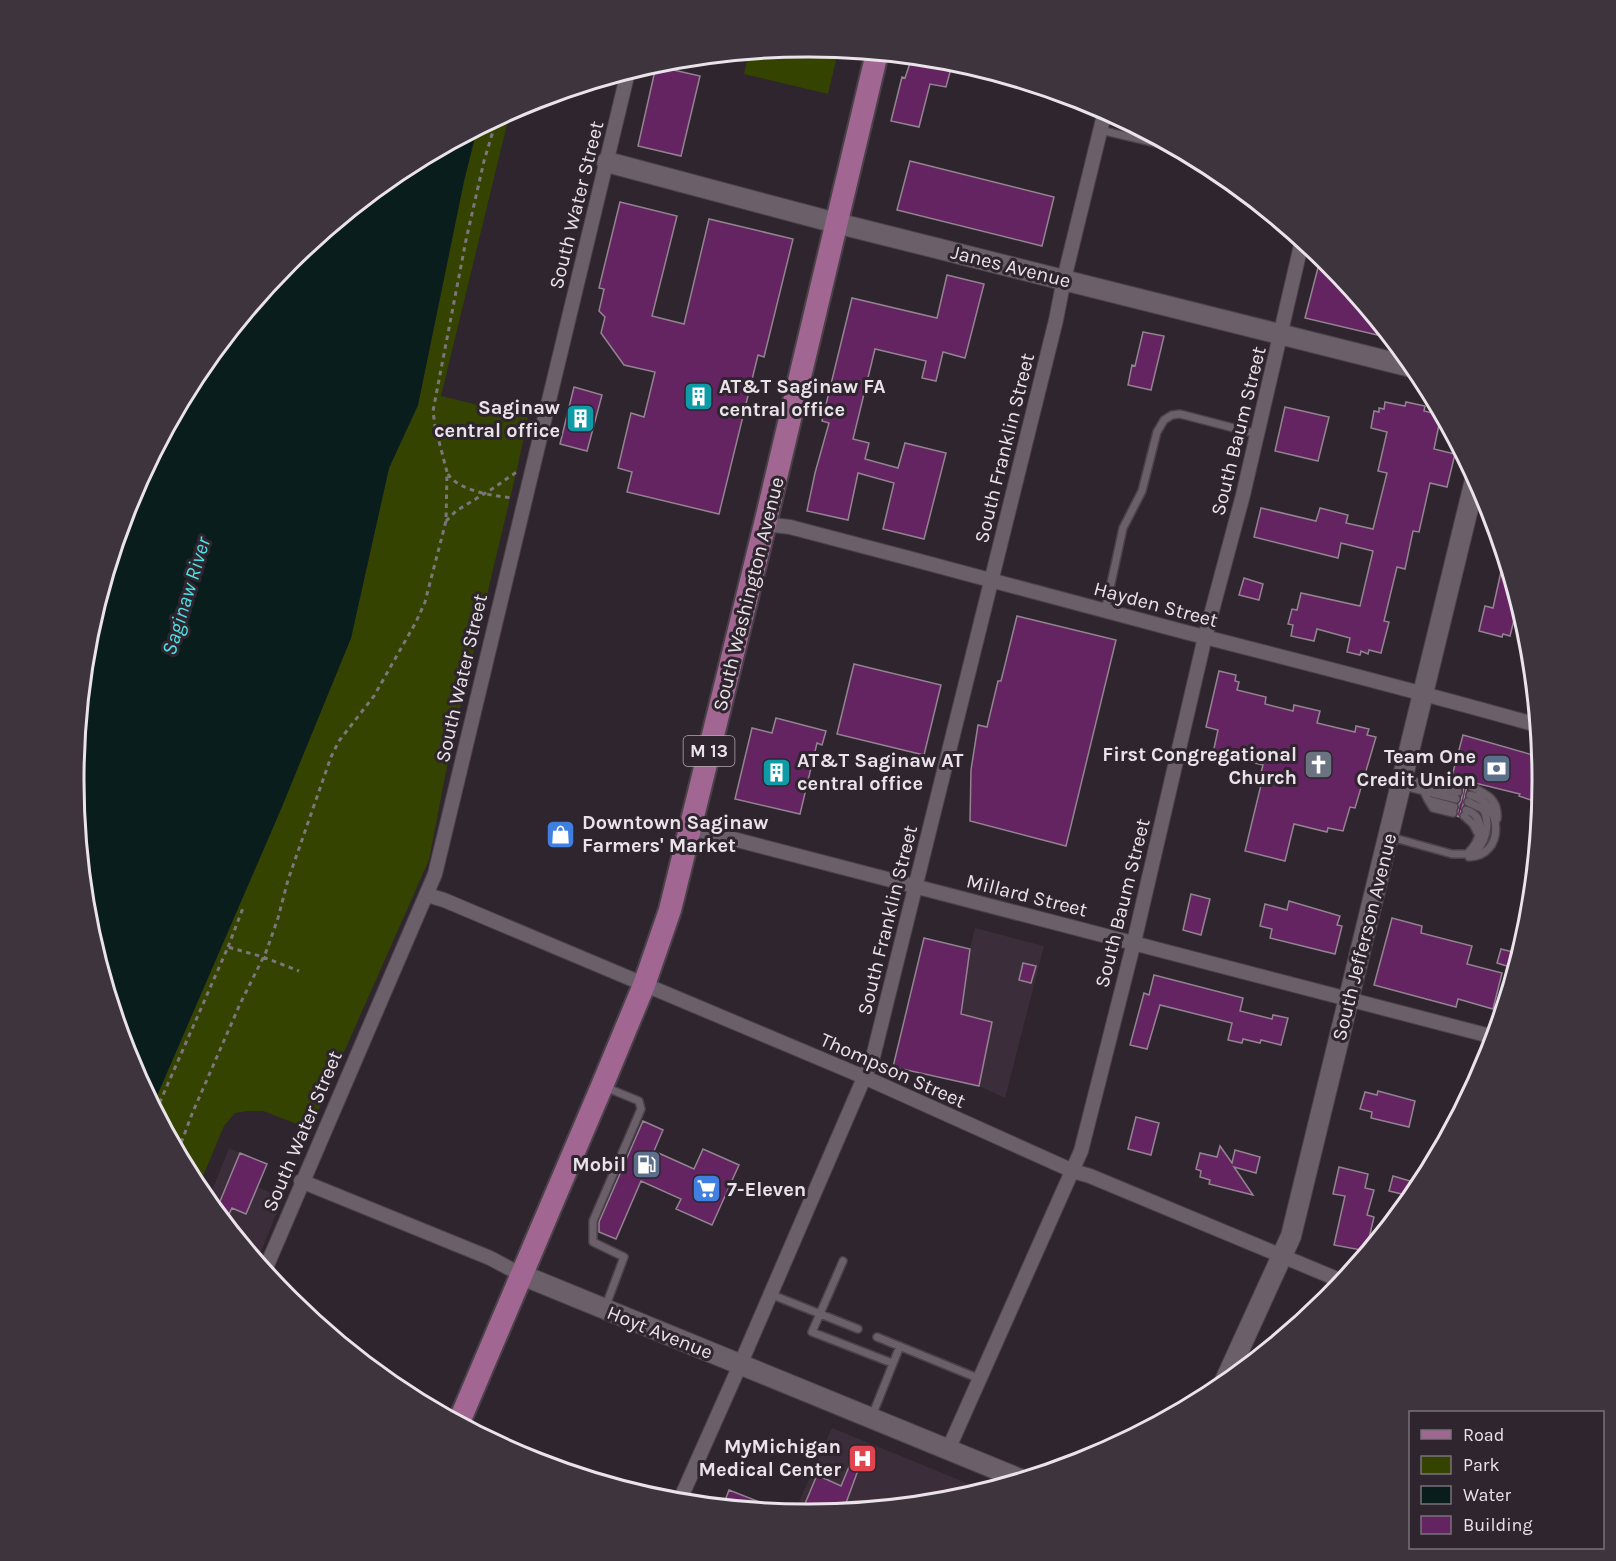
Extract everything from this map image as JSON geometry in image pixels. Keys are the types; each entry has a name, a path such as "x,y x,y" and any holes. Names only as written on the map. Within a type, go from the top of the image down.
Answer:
{"main road":[{"name":"South Washington Avenue","path":"462,1415 603,1086 644,985 670,910 875,61"}],"street":[{"name":"South Water Street","path":"268,1262 435,874 626,81"},
{"name":"South Franklin Street","path":"683,1493 873,1057 1056,320 1103,120"},
{"name":"Janes Avenue","path":"607,162 1399,364"},
{"name":"South Baum Street","path":"948,1450 1081,1151 1134,942 1205,637 1228,554 1282,334 1300,251"},
{"name":"South Jefferson Avenue","path":"1232,1366 1291,1236 1472,494"},
{"name":"Hayden Street","path":"765,524 790,527 991,579 1529,723"},
{"name":"Millard Street","path":"690,828 1485,1035"},
{"name":"Thompson Street","path":"427,895 864,1077 1073,1171 1334,1277"},
{"name":"Hoyt Avenue","path":"302,1181 1006,1476"}],"lane":[{"path":"1100,130 1144,140"},
{"path":"1105,611 1123,528 1142,491 1160,424 1172,415 1180,414 1257,434"},
{"path":"1424,787 1441,780 1456,799"},
{"path":"1402,782 1424,787 1456,799"},
{"path":"1424,787 1428,800 1456,799"},
{"path":"1389,836 1452,854 1469,857 1482,856 1490,846 1496,827 1494,814 1480,798 1468,802"},
{"path":"1452,854 1472,854 1480,848 1486,829 1484,812 1468,802"},
{"path":"1463,855 1472,849 1478,837 1478,817 1468,802"},
{"path":"603,1086 639,1101 641,1109 593,1221 593,1242 624,1257 604,1309"},
{"path":"843,1261 812,1332 892,1363"},
{"path":"770,1294 858,1329"},
{"path":"877,1337 980,1379"},
{"path":"871,1418 900,1346"}],"path":[{"path":"494,129 466,240 433,411 447,472 451,479 483,494 524,499"},
{"path":"446,521 456,511 533,461"},
{"path":"181,1142 240,1004 263,957 278,918 291,869 331,757 339,741 374,696 425,602 446,521 447,472"},
{"path":"160,1102 228,948 243,908"},
{"path":"228,948 263,957 299,971"}],"shaded area":[{"path":"975,928 1044,946 1005,1098 979,1086 992,1022 963,1015 962,1007 970,949"},
{"path":"229,1148 240,1153 220,1201 212,1191"},
{"path":"257,1187 283,1198 260,1253 229,1214 232,1208 246,1214"},
{"name":"MyMichigan Medical Center","path":"832,1428 971,1485 902,1498 798,1504"}],"green space":[{"path":"808,57 836,58 828,94 744,74 747,60"},
{"path":"507,123 441,396 528,417 451,746 429,860 310,1129 263,1111 235,1113 224,1126 203,1177 181,1142 157,1096 281,809 351,638 389,468 418,405 474,139"}],"water":[{"name":"Saginaw River","path":"474,139 418,405 389,468 351,638 281,809 157,1096 123,1013 109,968 98,922 86,828 84,780 91,686 98,639 123,548 159,461 181,419 206,379 264,303 296,269 368,207 406,179"}],"building":[{"path":"910,64 950,71 946,87 930,84 919,127 891,121 902,77 905,78"},
{"path":"673,70 700,76 681,156 638,146 654,74"},
{"path":"910,161 1054,197 1042,246 897,210"},
{"path":"620,202 677,216 652,316 684,324 709,219 793,239 764,357 758,355 719,514 627,492 632,472 618,468 631,413 644,417 655,372 624,365 601,333 605,317 599,311 604,289 599,288"},
{"path":"1318,267 1378,335 1305,318"},
{"path":"947,275 984,284 965,358 943,352 936,381 922,378 926,361 875,349 853,439 869,443 865,459 898,468 905,443 946,453 924,539 883,529 894,483 858,473 848,520 807,511 829,423 822,421 852,298 937,318"},
{"path":"1143,332 1164,336 1151,390 1128,385"},
{"name":"Saginaw central office","path":"574,387 602,395 587,451 560,444"},
{"path":"1385,402 1405,406 1406,402 1425,406 1424,411 1431,413 1439,426 1434,449 1453,454 1454,456 1447,487 1430,483 1419,532 1413,531 1405,569 1397,567 1384,621 1389,622 1381,653 1369,650 1368,654 1361,651 1360,655 1347,652 1350,638 1317,629 1314,641 1291,636 1293,625 1288,624 1292,609 1297,610 1301,593 1360,606 1373,551 1341,543 1338,558 1254,537 1261,508 1316,521 1320,508 1348,515 1346,523 1373,529 1387,473 1378,471 1387,432 1371,428 1374,411 1379,412 1379,408 1384,409"},
{"path":"1285,407 1329,417 1318,461 1275,451"},
{"path":"1501,573 1514,621 1510,636 1503,634 1502,637 1479,631 1485,606 1493,608"},
{"path":"1244,578 1263,584 1259,600 1239,595"},
{"path":"1017,616 1116,640 1066,846 970,821 971,770 978,725 987,727"},
{"path":"854,664 941,685 924,755 837,734"},
{"name":"First Congregational Church","path":"1219,671 1236,675 1235,681 1239,682 1237,690 1266,697 1265,704 1293,711 1294,705 1320,711 1317,723 1355,732 1356,726 1369,729 1367,735 1376,737 1355,808 1350,807 1343,831 1328,828 1327,832 1294,824 1285,861 1245,851 1261,785 1258,784 1263,765 1213,753 1218,730 1206,727"},
{"name":"AT&T Saginaw AT central office","path":"776,718 826,731 822,745 817,743 800,814 735,799 752,728 772,733"},
{"name":"Team One Credit Union","path":"1463,735 1531,754 1531,800 1519,796 1520,794 1471,782 1467,785 1459,817 1457,816 1459,804 1465,783 1462,778 1452,776"},
{"path":"1191,894 1210,899 1201,935 1183,930"},
{"path":"1289,901 1340,916 1337,925 1342,926 1335,954 1270,938 1272,929 1260,926 1265,904 1287,910"},
{"path":"1392,918 1422,926 1421,933 1472,946 1467,964 1502,973 1493,1009 1458,999 1456,1007 1374,985"},
{"path":"924,938 970,949 961,1014 992,1022 979,1086 893,1067"},
{"path":"1501,949 1511,951 1507,966 1497,963"},
{"path":"1023,963 1036,966 1031,983 1019,980"},
{"path":"1154,975 1243,998 1240,1011 1272,1019 1273,1015 1288,1018 1281,1045 1261,1040 1260,1043 1243,1039 1242,1043 1228,1040 1232,1023 1160,1005 1147,1049 1130,1045 1144,993 1149,995"},
{"path":"1378,1091 1415,1101 1409,1127 1371,1118 1372,1112 1360,1109 1365,1092 1377,1095"},
{"path":"1136,1117 1159,1123 1151,1155 1128,1149"},
{"path":"643,1121 663,1130 654,1151 694,1169 703,1149 739,1165 712,1225 676,1209 681,1199 641,1181 616,1239 599,1232 599,1222"},
{"path":"1220,1146 1232,1163 1235,1150 1260,1157 1256,1173 1234,1167 1253,1195 1209,1184 1210,1180 1200,1177 1201,1171 1196,1169 1200,1153 1217,1157"},
{"path":"240,1153 267,1164 246,1214 232,1208 229,1214 220,1201"},
{"path":"1339,1167 1368,1174 1365,1188 1374,1190 1367,1215 1374,1217 1369,1237 1359,1250 1334,1245 1345,1196 1333,1194"},
{"path":"1393,1176 1410,1181 1401,1194 1389,1191"},
{"path":"856,1450 864,1454 846,1502 805,1504 817,1475 841,1486"},
{"path":"729,1490 759,1502 726,1499"}],"place":[{"name":"AT&T Saginaw FA central office","path":"698,397"},
{"name":"Saginaw central office","path":"581,419"},
{"name":"First Congregational Church","path":"1318,765"},
{"name":"Team One Credit Union","path":"1497,768"},
{"name":"AT&T Saginaw AT central office","path":"776,772"},
{"name":"Downtown Saginaw Farmers' Market","path":"561,834"},
{"name":"Mobil","path":"647,1164"},
{"name":"7-Eleven","path":"706,1189"},
{"name":"MyMichigan Medical Center","path":"862,1458"}]}
